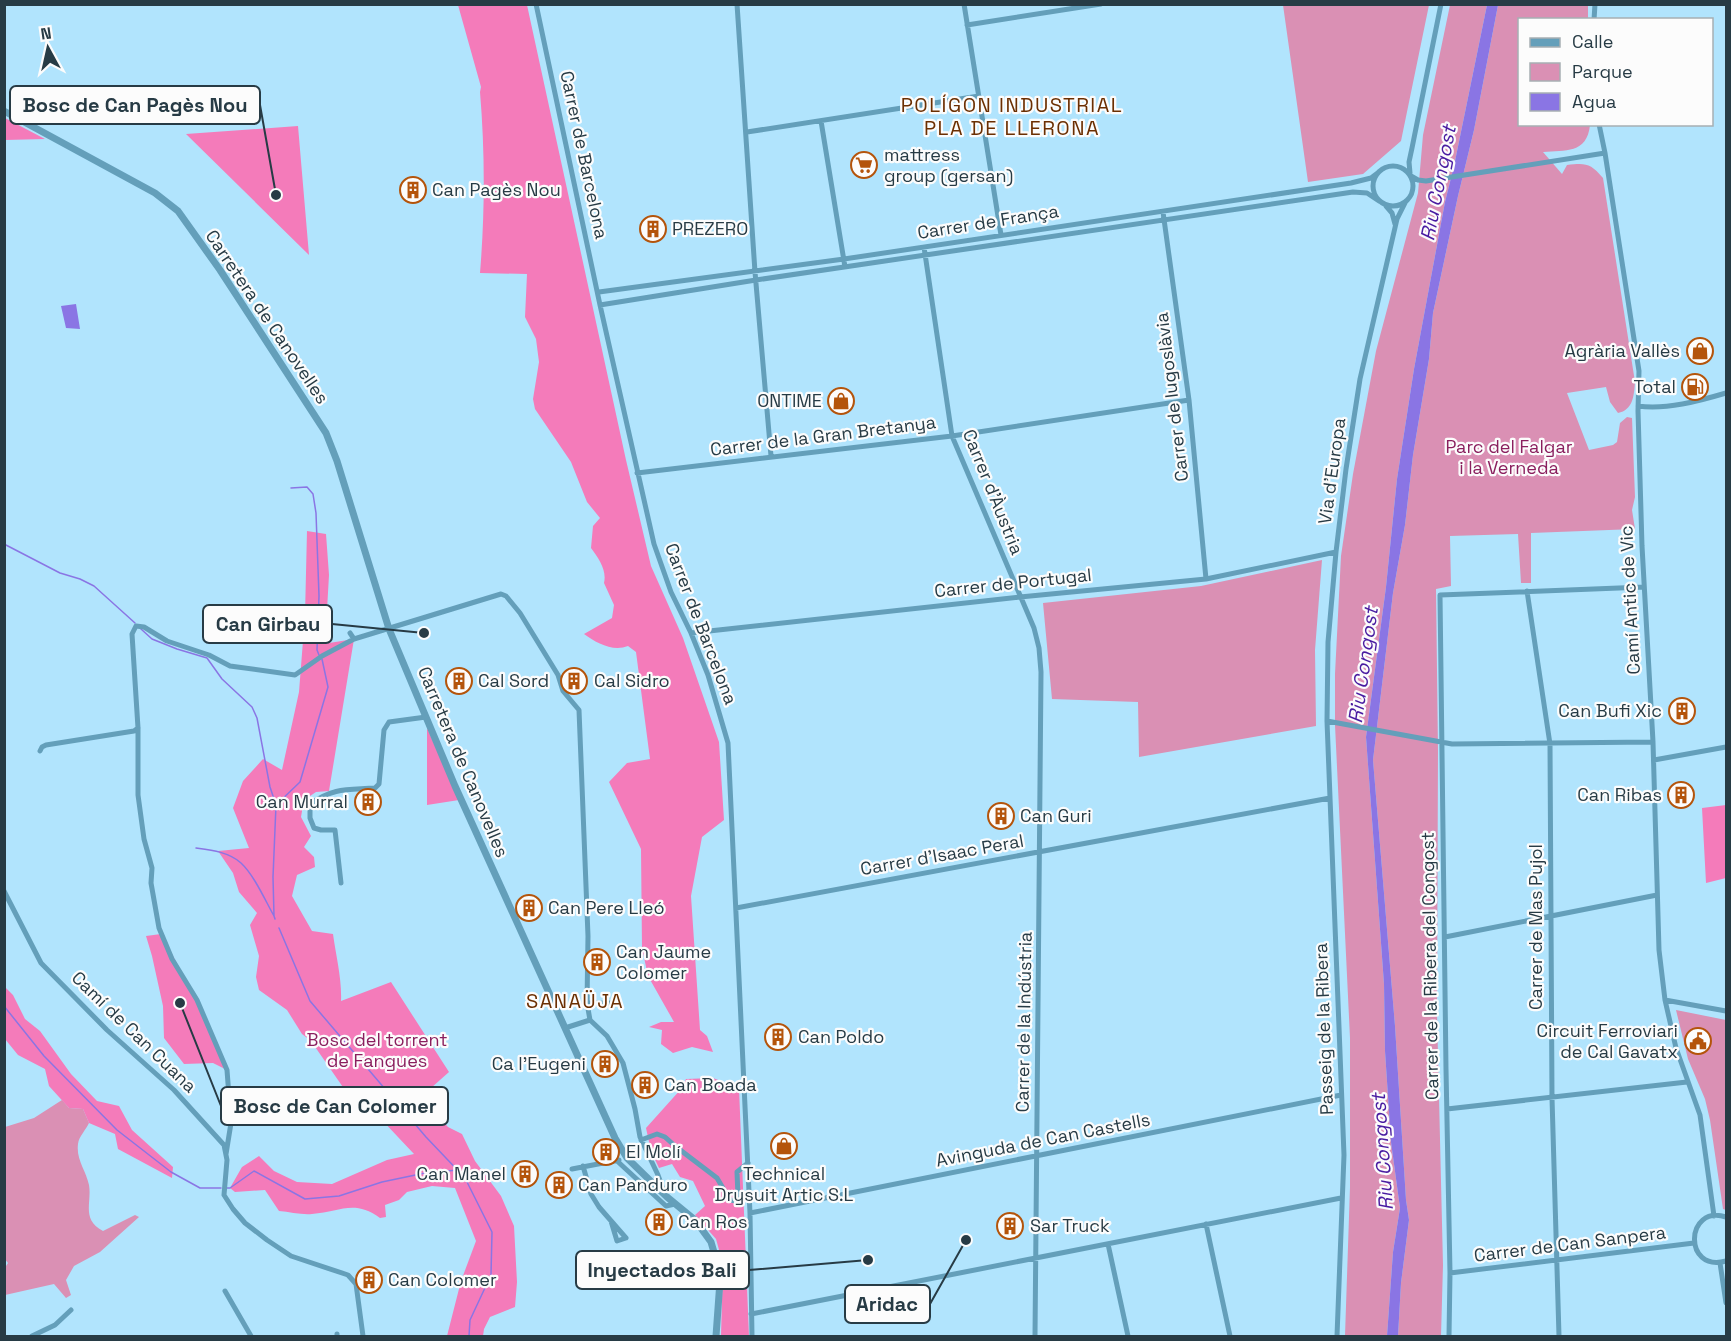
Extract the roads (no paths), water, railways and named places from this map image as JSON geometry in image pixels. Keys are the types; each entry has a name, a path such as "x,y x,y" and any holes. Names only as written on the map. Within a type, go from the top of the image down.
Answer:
{"street":[{"name":"Carrer de Barcelona","path":"536,4 654,544 708,675 728,743 748,1163 752,1336"},
{"path":"737,4 755,272 771,456"},
{"path":"964,4 1001,235"},
{"path":"968,25 1101,4"},
{"path":"1414,188 1410,175 1412,148 1441,4"},
{"path":"747,132 979,96"},
{"name":"Carretera de Canovelles","path":"4,111 155,193 178,211 220,270 326,433 389,628 455,786 615,1138 627,1158 666,1197 694,1220 711,1242 720,1281 716,1336"},
{"path":"821,121 844,267"},
{"name":"Camí Antic de Vic","path":"1599,126 1639,371 1638,406 1644,587 1654,760 1659,950 1665,1000 1676,1048 1700,1115 1714,1216"},
{"path":"1395,229 1394,217 1390,210 1381,203 1373,189 1373,182 1379,172 1388,166 1404,161 1412,148"},
{"path":"1381,203 1394,207 1405,203 1410,199 1414,188 1424,181 1605,153"},
{"path":"1388,166 1399,166 1410,175 1424,181"},
{"name":"Carrer de França","path":"598,292 755,272 1163,212 1351,183 1371,178 1379,172"},
{"name":"Carrer de França","path":"600,305 1358,191 1371,195 1381,203"},
{"name":"Via d'Europa","path":"1327,721 1328,642 1346,469 1360,379 1395,229 1405,203"},
{"name":"Carrer de Iugoslàvia","path":"1163,212 1189,400 1206,579"},
{"name":"Carrer d'Àustria","path":"924,247 952,436 1034,628 1039,648 1041,672 1040,853"},
{"path":"1638,406 1651,408 1726,393"},
{"name":"Carrer de la Gran Bretanya","path":"638,473 952,436 1189,400"},
{"name":"Carrer de Portugal","path":"691,633 1206,579 1336,552"},
{"path":"1527,591 1644,587"},
{"name":"Carrer de la Ribera del Congost","path":"1449,1336 1450,1273 1439,742 1440,596 1527,591"},
{"name":"Carrer de Mas Pujol","path":"1527,591 1550,744 1552,1098 1559,1336"},
{"path":"363,1336 356,1284 348,1275 291,1256 245,1223 232,1209 224,1195 226,1154 231,1123 226,1070 198,1000 172,959 159,928 151,883 152,868 144,840 138,795 138,728 132,634 136,626 144,627 167,641 209,655 230,666 295,675 320,657 354,639 501,594 506,597 520,613 558,675 563,691 579,710 588,936 587,1003 590,1020 607,1036 623,1063 631,1089 641,1140 666,1197"},
{"path":"350,633 354,639"},
{"path":"341,883 335,830 314,828 310,818 310,804 336,790 375,789 379,784 384,730 390,722 426,717"},
{"path":"1327,721 1452,744 1653,742"},
{"name":"Passeig de la Ribera","path":"1327,721 1344,1155 1337,1336"},
{"path":"40,751 46,745 134,731 138,728"},
{"path":"1654,760 1726,747"},
{"name":"Carrer d'Isaac Peral","path":"736,908 1330,798"},
{"name":"Carrer de la Indústria","path":"1035,1336 1040,853"},
{"name":"Camí de Can Cuana","path":"4,891 41,963 107,1030 174,1090 224,1145 226,1154"},
{"path":"1444,937 1657,895"},
{"path":"1665,1000 1726,1011"},
{"path":"587,1003 612,1004"},
{"path":"565,1028 590,1020"},
{"path":"1446,1109 1687,1082"},
{"name":"Avinguda de Can Castells","path":"750,1213 1341,1095"},
{"path":"641,1140 657,1134 665,1137 717,1178 730,1200 736,1201 738,1196 737,1172 748,1163"},
{"path":"572,1169 627,1158"},
{"path":"616,1160 666,1206 675,1204"},
{"path":"584,1166 591,1194 598,1207 611,1221"},
{"path":"751,1314 1341,1198"},
{"path":"1726,1217 1708,1217 1700,1223 1695,1230 1694,1243 1703,1258 1720,1263 1726,1261"},
{"path":"1206,1224 1230,1336"},
{"name":"Carrer de Can Sanpera","path":"1450,1273 1694,1243"},
{"path":"1108,1244 1128,1336"},
{"path":"1720,1263 1726,1303"},
{"path":"225,1291 251,1336"},
{"path":"32,1336 55,1324 71,1310"}],"water":[{"path":"1487,5 1498,5 1474,130 1433,313 1429,359 1393,593 1373,760 1409,1220 1401,1283 1398,1336 1387,1336 1393,1252 1400,1208 1391,1142 1385,1051 1384,984 1366,737 1386,587 1397,479 1414,369 1445,202"},
{"path":"76,304 80,329 66,328 61,306"}],"waterway":[{"path":"291,488 307,487 313,494 316,513 319,596 317,650 319,655"},
{"path":"4,544 60,573 94,586 135,623"},
{"path":"141,629 152,639 207,658 222,679 252,707 257,718 270,787 276,805"},
{"path":"275,919 273,877 276,805 300,782 328,687 322,659"},
{"path":"196,848 225,854 241,863 255,881 274,916"},
{"path":"279,928 310,1001 426,1137 465,1178 492,1232 491,1275 470,1320 469,1336"},
{"path":"4,1006 44,1056 117,1130 171,1172 200,1188 221,1188"},
{"path":"226,1188 230,1188 254,1171 305,1199 339,1196 382,1182 425,1173 458,1170"}],"place":[{"name":"mattress group (gersan)","path":"864,165"},
{"name":"Can Pagès Nou","path":"413,190"},
{"name":"Bosc de Can Pagès Nou","path":"276,195"},
{"name":"PREZERO","path":"653,229"},
{"name":"Agrària Vallès","path":"1700,351"},
{"name":"Total","path":"1695,387"},
{"name":"ONTIME","path":"841,401"},
{"name":"Can Girbau","path":"424,633"},
{"name":"Cal Sord","path":"459,681"},
{"name":"Cal Sidro","path":"574,681"},
{"name":"Can Bufi Xic","path":"1682,711"},
{"name":"Can Ribas","path":"1681,795"},
{"name":"Can Murral","path":"368,802"},
{"name":"Can Guri","path":"1001,816"},
{"name":"Can Pere Lleó","path":"529,908"},
{"name":"Can Jaume Colomer","path":"597,962"},
{"name":"Bosc de Can Colomer","path":"180,1003"},
{"name":"Can Poldo","path":"778,1037"},
{"name":"Circuit Ferroviari de Cal Gavatx","path":"1698,1041"},
{"name":"Ca l'Eugeni","path":"605,1064"},
{"name":"Can Boada","path":"645,1085"},
{"name":"Technical Drysuit Artic S.L","path":"784,1146"},
{"name":"El Molí","path":"606,1152"},
{"name":"Can Manel","path":"525,1174"},
{"name":"Can Panduro","path":"559,1185"},
{"name":"Can Ros","path":"659,1222"},
{"name":"Sar Truck","path":"1010,1226"},
{"name":"Aridac","path":"966,1240"},
{"name":"Inyectados Bali","path":"868,1260"},
{"name":"Can Colomer","path":"369,1280"}],"district":[{"name":"POLÍGON INDUSTRIAL PLA DE LLERONA","path":"1012,116"},
{"name":"SANAÜJA","path":"575,1001"}],"water label":[{"name":"Riu Congost","path":"1438,183"},
{"name":"Riu Congost","path":"1363,665"},
{"name":"Riu Congost","path":"1382,1152"}],"park label":[{"name":"Parc del Falgar i la Verneda","path":"1509,457"},
{"name":"Bosc del torrent de Fangues","path":"377,1050"}]}
